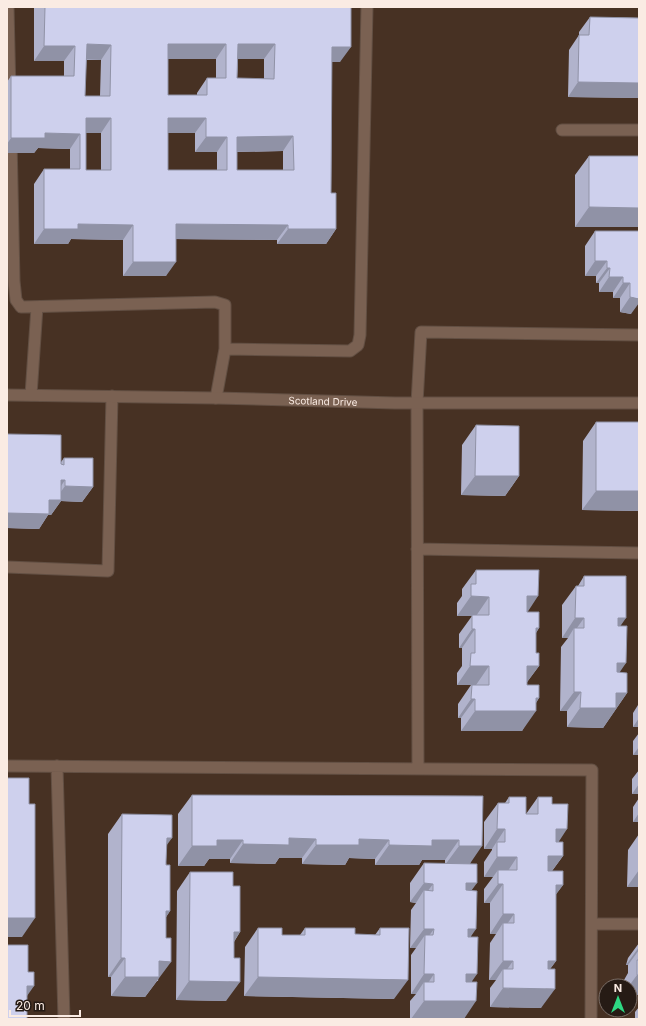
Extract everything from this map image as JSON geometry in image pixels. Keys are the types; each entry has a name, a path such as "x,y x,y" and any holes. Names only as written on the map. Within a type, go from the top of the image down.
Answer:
{"street":[{"path":"8,7 10,109"},
{"path":"225,349 350,351 358,345 360,336 367,7"},
{"path":"10,124 14,281 16,300 21,306 215,302 225,305 225,349 216,398"},
{"path":"562,130 639,130"},
{"path":"31,395 37,306"},
{"path":"418,769 417,403 421,332 639,335"},
{"name":"Scotland Drive","path":"7,395 417,403 639,403"},
{"path":"7,567 108,571 112,396"},
{"path":"417,550 639,553"},
{"path":"7,766 592,770 591,1019"},
{"path":"57,766 64,1019"},
{"path":"592,924 639,924"}],"building":[{"path":"45,7 351,7 351,47 332,47 331,193 336,193 336,229 288,229 288,225 176,224 176,262 133,262 133,225 78,224 78,229 44,229 44,169 80,169 80,134 45,133 45,138 11,138 11,76 74,76 75,46 44,46","holes":["87,44 111,45 110,96 85,96","168,44 226,44 226,78 207,78 207,95 168,95","238,44 275,44 274,79 237,78","86,118 111,118 111,170 86,170","168,118 206,118 206,137 227,137 227,170 168,170","293,136 294,170 237,170 237,137"]},
{"path":"590,17 639,18 639,83 578,82 579,35 589,35"},
{"path":"589,156 639,156 639,208 589,207"},
{"path":"595,231 639,231 639,299 630,297 630,283 623,283 623,277 609,277 610,268 607,268 607,261 595,261"},
{"path":"596,422 639,422 639,491 596,491"},
{"path":"476,425 519,426 519,476 475,476"},
{"path":"7,434 61,435 61,464 64,465 64,458 93,458 93,487 65,486 65,480 61,480 61,500 49,500 49,514 7,513"},
{"path":"476,570 539,570 538,596 527,596 527,612 539,612 539,628 536,628 536,653 539,653 539,666 527,666 527,685 539,685 539,698 536,698 536,711 475,711 475,699 471,699 472,685 489,685 489,666 470,666 471,653 475,653 475,629 472,629 472,615 489,615 489,597 471,596 471,584 476,584"},
{"path":"584,576 626,576 626,618 618,618 618,626 627,626 626,663 617,663 617,672 627,673 627,693 616,693 616,708 580,708 581,692 574,692 574,628 584,628 584,618 575,618 576,586 584,586"},
{"path":"7,778 29,778 29,804 35,804 35,918 7,918"},
{"path":"192,795 483,796 482,846 459,846 459,840 432,840 432,846 389,845 389,840 359,839 359,845 316,845 316,839 289,838 289,845 243,844 243,840 217,840 217,846 192,846"},
{"path":"509,797 526,797 526,814 538,814 538,797 552,797 552,804 568,804 567,829 556,829 556,842 563,842 563,856 548,856 548,871 563,871 563,885 556,885 556,961 548,961 548,969 555,969 555,989 503,988 503,969 513,969 513,961 503,961 503,923 514,923 514,914 503,914 503,884 498,884 498,870 517,870 517,857 497,857 497,842 505,842 505,829 497,829 498,803 509,803"},
{"path":"122,814 172,815 172,838 167,838 166,862 166,865 170,865 170,911 166,911 166,938 171,938 171,962 159,961 159,977 125,977 125,958 121,958"},
{"path":"424,863 477,864 477,883 466,883 466,890 477,891 476,929 468,929 468,937 478,937 477,974 466,974 466,982 477,982 476,1001 424,1001 424,982 434,982 434,974 424,974 425,935 433,935 434,929 424,929 424,890 433,891 433,884 424,883"},
{"path":"190,872 233,872 233,886 240,886 240,932 234,932 234,958 240,958 240,982 189,981"},
{"path":"258,928 282,928 282,935 305,935 305,928 355,928 355,934 380,935 380,928 409,928 408,980 258,977"},
{"path":"7,945 28,945 28,972 34,972 34,986 27,986 27,1019 7,1019"},
{"path":"637,960 639,960 639,975 637,975"}]}
